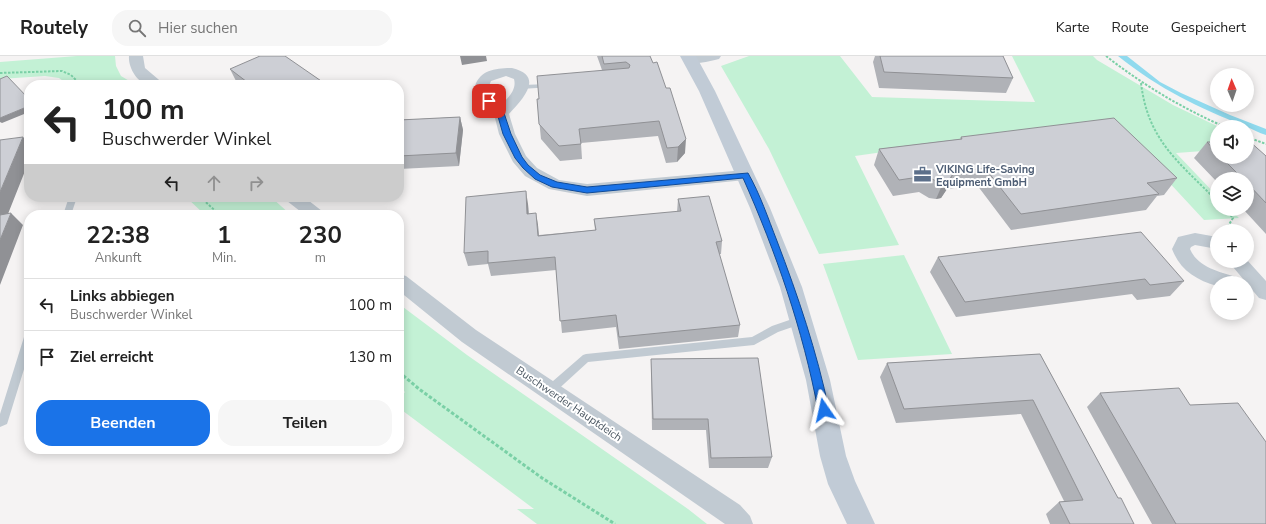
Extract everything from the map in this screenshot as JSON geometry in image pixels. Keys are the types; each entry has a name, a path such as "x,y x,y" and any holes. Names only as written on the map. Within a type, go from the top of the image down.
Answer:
{"main road":[{"path":"689,58 707,91 746,175 778,253 801,320 818,380 833,456 842,484 861,524"}],"street":[{"path":"136,56 135,61 137,69 150,80"},
{"path":"689,58 714,56"},
{"path":"501,113 516,96 521,87 521,77 512,73 494,73 484,79 482,86 489,101 501,113 507,134 519,158 538,177 555,185 576,189 593,190 746,175"},
{"path":"299,202 310,210"},
{"path":"1210,242 1195,239 1184,242 1181,249 1186,259 1196,267 1213,276"},
{"path":"1243,268 1259,289"},
{"name":"Buschwerder Hauptdeich","path":"404,285 469,336 731,513 741,524"}],"lane":[{"path":"521,87 560,86"},
{"path":"549,391 586,358 754,341 775,330 801,320"},
{"path":"0,422 3,421 24,353"}],"path":[{"path":"1106,56 1141,83 1182,107 1210,120"},
{"path":"0,73 62,71 75,80"},
{"path":"1141,83 1145,110 1156,134 1164,146 1210,194"},
{"path":"1254,140 1266,144"},
{"path":"206,202 214,210"},
{"path":"1230,224 1234,218 1232,216"},
{"path":"404,376 418,389 542,478 616,524"}],"green space":[{"path":"77,56 115,56 116,66 121,76 128,80 62,80 59,78 45,76 0,79 0,62"},
{"path":"749,56 840,56 872,97 1035,102 1012,56 1093,56 1097,60 1173,105 1210,123 1210,151 1176,153 1210,189 1210,216 1237,216 1239,218 1204,220 1113,122 1059,127 855,156 899,245 819,254 769,149 721,66"},
{"path":"191,202 277,202 285,210 200,210"},
{"path":"904,255 952,354 858,360 823,264"},
{"path":"404,308 467,355 688,509 707,524 537,524 517,509 534,509 404,412"}],"water":[{"path":"1118,56 1127,56 1160,82 1210,106 1210,111 1180,97 1149,79"},
{"path":"1212,112 1223,112 1243,120 1230,120"},
{"path":"1254,124 1266,129 1266,135 1254,130"}],"building":[{"path":"260,56 285,56 320,80 244,80 230,69"},
{"path":"602,56 650,56 653,63 657,62 666,88 670,88 686,139 678,147 667,148 659,121 579,129 581,144 559,146 539,124 537,76 629,68 630,65 626,62 604,64"},
{"path":"880,56 1003,56 1013,78 884,72"},
{"path":"7,76 24,94 24,108 0,118 0,79"},
{"path":"460,117 456,153 404,156 404,120"},
{"path":"1114,118 1177,178 1147,183 1159,194 1021,214 985,168 954,172 948,182 943,183 926,176 899,180 879,149 962,139 961,137"},
{"path":"23,137 0,192 0,140"},
{"path":"1254,145 1266,156 1266,203 1254,190 1254,172 1236,172 1228,164 1254,164"},
{"path":"526,191 527,214 536,213 538,236 596,230 594,219 681,211 678,199 709,196 722,241 716,242 740,325 619,337 616,315 560,321 555,257 488,263 488,251 464,253 466,197"},
{"path":"11,213 0,240 0,215"},
{"path":"1141,232 1184,281 1150,285 1145,279 965,302 938,257"},
{"path":"1040,354 1118,498 1121,498 1134,524 1070,524 1059,502 1083,500 1033,400 904,409 887,363"},
{"path":"758,358 772,457 711,458 708,419 653,419 651,359"},
{"path":"1179,388 1190,405 1238,403 1266,442 1266,524 1176,524 1100,393"}],"place":[{"name":"VIKING Life-Saving Equipment GmbH","path":"923,175"}],"route":[{"path":"489,101 501,113 507,134 519,158 531,172 555,185 587,190 746,175 790,287 802,323 818,380 824,410"}]}
